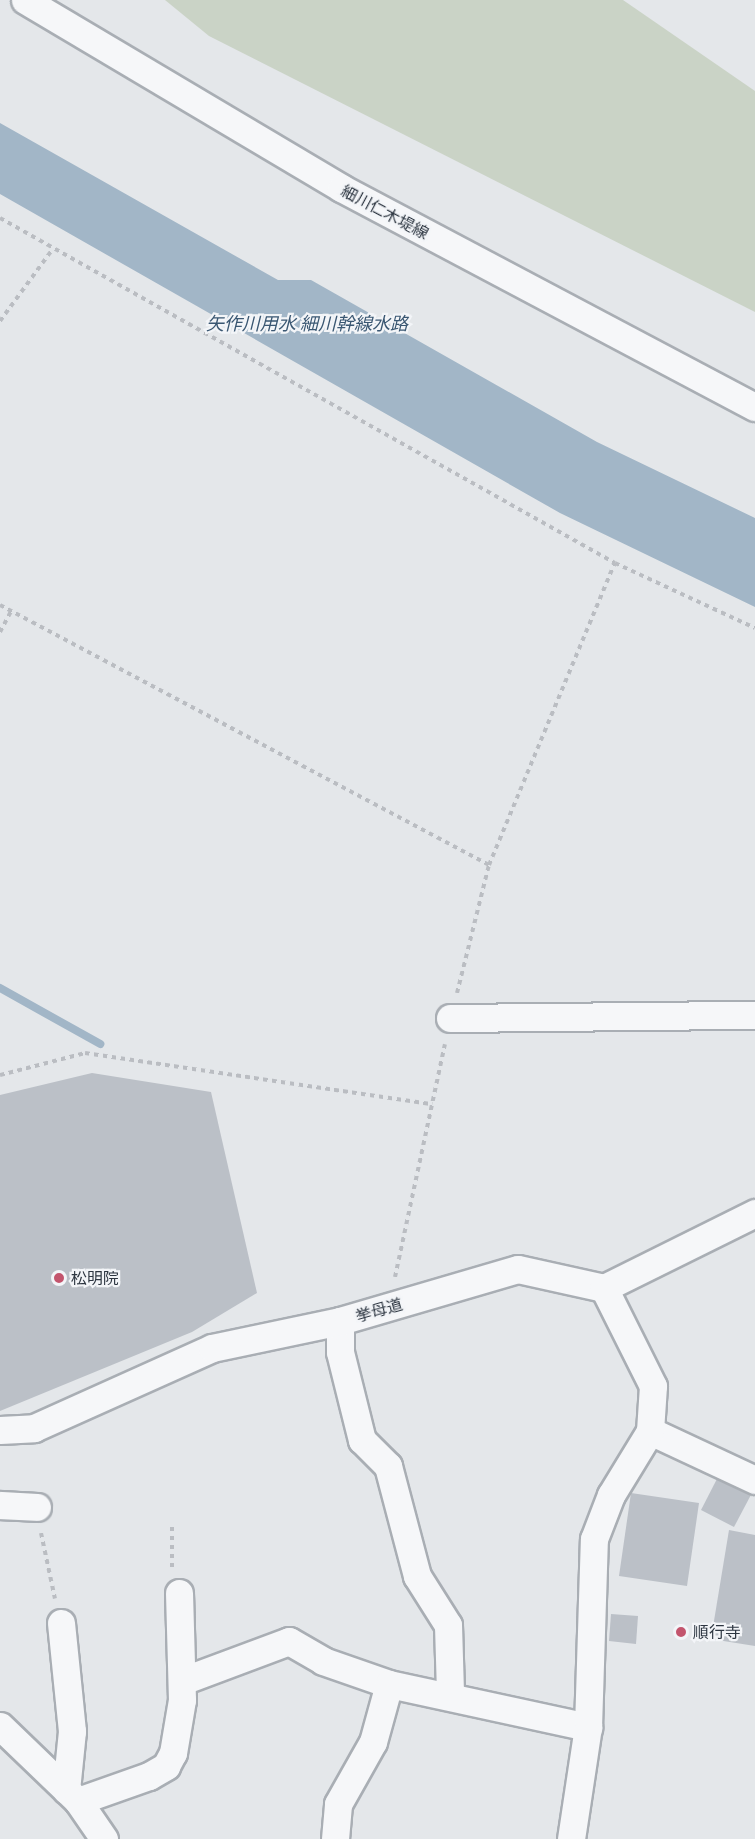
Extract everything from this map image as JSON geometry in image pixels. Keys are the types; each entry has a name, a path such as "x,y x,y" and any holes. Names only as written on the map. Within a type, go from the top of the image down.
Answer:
{"street":[{"name":"細川仁木堤線","path":"25,0 341,188 755,407"},
{"path":"450,1018 755,1015"},
{"path":"571,1839 588,1727 594,1539 611,1495 650,1431 653,1386 604,1288 755,1213"},
{"name":"挙母道","path":"0,1430 34,1428 212,1348 340,1321 518,1269 604,1288"},
{"path":"340,1321 340,1352 362,1440 388,1466 417,1576 448,1625 450,1694"},
{"path":"650,1431 755,1480"},
{"path":"0,1505 37,1507"},
{"path":"72,1795 166,1766 179,1730 182,1681 179,1593"},
{"path":"62,1623 72,1731 72,1795"},
{"path":"182,1681 289,1641 323,1661 389,1684 450,1694 588,1727"},
{"path":"335,1839 338,1804 374,1742 389,1684"},
{"path":"0,1726 72,1795 104,1839"}],"path":[{"path":"0,218 52,250 615,563 755,628"},
{"path":"0,321 52,250"},
{"path":"389,1307 450,1018 489,865 615,563"},
{"path":"0,605 489,865"},
{"path":"0,632 11,611"},
{"path":"0,1075 86,1053 432,1104"},
{"path":"37,1507 62,1623"},
{"path":"172,1527 172,1580 179,1593"}],"shaded area":[{"path":"165,0 623,0 755,91 755,312 209,36"}],"water":[{"name":"矢作川用水 細川幹線水路","path":"0,123 278,280 311,280 597,442 755,518 755,607 560,513 0,194"}],"building":[{"path":"92,1073 211,1092 257,1293 192,1332 0,1411 0,1095"},
{"path":"720,1473 753,1491 734,1527 701,1510"},
{"path":"631,1493 699,1503 687,1586 619,1576"},
{"path":"729,1530 755,1535 755,1646 711,1639"},
{"path":"611,1614 638,1616 636,1644 609,1641"}],"waterway":[{"path":"0,988 100,1044"}],"place":[{"name":"松明院","path":"59,1278"},
{"name":"順行寺","path":"681,1632"}]}
